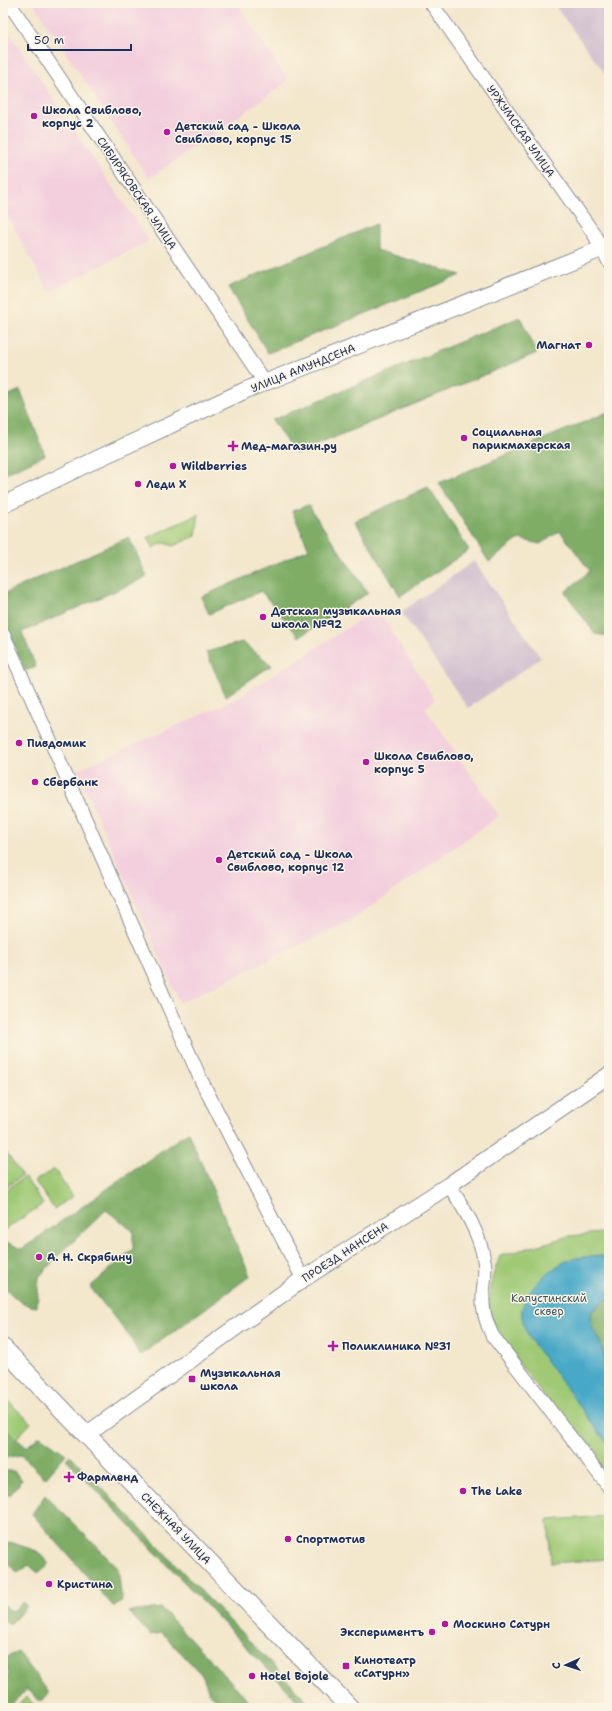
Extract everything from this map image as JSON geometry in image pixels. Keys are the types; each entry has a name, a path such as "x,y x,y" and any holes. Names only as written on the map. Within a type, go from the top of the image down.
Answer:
{"main road":[{"name":"СНЕЖНАЯ УЛИЦА","path":"3,1348 350,1708"}],"street":[{"name":"СИБИРЯКОВСКАЯ УЛИЦА","path":"9,3 265,383"},
{"name":"УРЖУМСКАЯ УЛИЦА","path":"431,3 607,252"},
{"name":"УЛИЦА АМУНДСЕНА","path":"3,505 98,459 265,383 607,252"},
{"path":"3,634 201,1080 303,1279"},
{"name":"ПРОЕЗД НАНСЕНА","path":"86,1435 303,1279 449,1185 609,1075"},
{"path":"449,1185 464,1210 478,1240 485,1260 483,1303 485,1320 492,1335 609,1487"}],"shaded area":[{"name":"Детский сад - Школа Свиблово, корпус 15","path":"33,3 237,3 287,79 283,85 149,179"},
{"path":"553,3 609,3 609,79"},
{"name":"Школа Свиблово, корпус 2","path":"3,24 149,241 49,292 3,208"},
{"path":"474,561 541,658 468,708 401,612"},
{"path":"377,609 435,700 425,708 499,816 352,920 180,1003 77,770 236,699"}],"green space":[{"path":"376,224 376,250 461,275 268,353 228,287"},
{"path":"520,317 537,353 295,454 272,420"},
{"path":"20,390 45,455 3,475 3,398"},
{"path":"608,412 609,636 595,634 565,592 590,571 560,531 540,544 519,539 489,562 439,483"},
{"path":"428,487 469,550 400,596 355,521"},
{"path":"308,505 368,593 299,637 261,591 209,614 201,597 309,549 292,511"},
{"path":"199,514 196,536 173,546 164,543 153,548 148,537"},
{"path":"129,537 147,577 22,632 36,667 25,671 3,618 3,594"},
{"path":"242,642 272,665 226,696 206,652"},
{"path":"188,1132 250,1276 140,1356 129,1336 90,1287 133,1249 133,1231 106,1210 57,1257 39,1277 37,1307 27,1305 10,1293 3,1284 4,1241 22,1249"},
{"path":"6,1152 22,1176 3,1189 3,1155"},
{"path":"54,1169 73,1196 54,1209 35,1181"},
{"path":"25,1177 43,1204 3,1231 3,1192"},
{"name":"Капустинский сквер","path":"609,1232 609,1482 496,1333 490,1312 489,1294 490,1286 500,1256 570,1236"},
{"path":"609,1299 609,1364 605,1359 599,1339 592,1328 591,1312 602,1302"},
{"path":"3,1396 31,1423 6,1449 3,1445"},
{"path":"3,1431 9,1432 26,1447 40,1436 66,1454 45,1478 21,1455 3,1458"},
{"path":"70,1455 314,1708 305,1708 66,1459"},
{"path":"6,1471 14,1471 22,1480 10,1495 3,1495 3,1473"},
{"path":"45,1495 118,1568 122,1601 114,1607 32,1514"},
{"path":"609,1516 609,1559 551,1563 548,1520"},
{"path":"10,1542 37,1551 49,1564 38,1573 29,1565 18,1573 8,1564 3,1569 3,1548"},
{"path":"23,1602 27,1607 9,1625 3,1618 3,1604 12,1612"},
{"path":"161,1608 256,1708 223,1708 209,1693 203,1676 162,1633 150,1635 129,1612"},
{"path":"18,1651 49,1693 41,1702 26,1689 9,1708 3,1708 3,1680 9,1674 3,1666 3,1660"},
{"path":"26,1697 38,1708 15,1708"}],"water":[{"path":"589,1256 609,1256 609,1299 602,1302 591,1312 592,1328 599,1339 605,1359 609,1364 609,1446 530,1339 526,1332 522,1318 522,1310 524,1302 533,1287 554,1268 562,1263"}],"place":[{"name":"Школа Свиблово, корпус 2","path":"34,116"},
{"name":"Детский сад - Школа Свиблово, корпус 15","path":"167,132"},
{"name":"Магнат","path":"589,345"},
{"name":"Социальная парикмахерская","path":"464,438"},
{"name":"Мед-магазин.ру","path":"233,446"},
{"name":"Wildberries","path":"173,466"},
{"name":"Леди Х","path":"138,484"},
{"name":"Детская музыкальная школа №92","path":"263,617"},
{"name":"Пивдомик","path":"19,743"},
{"name":"Школа Свиблово, корпус 5","path":"366,762"},
{"name":"Сбербанк","path":"35,782"},
{"name":"Детский сад - Школа Свиблово, корпус 12","path":"219,860"},
{"name":"А. Н. Скрябину","path":"39,1257"},
{"name":"Поликлиника №31","path":"333,1346"},
{"name":"Музыкальная школа","path":"192,1379"},
{"name":"Фармленд","path":"69,1477"},
{"name":"The Lake","path":"463,1491"},
{"name":"Спортмотив","path":"288,1539"},
{"name":"Кристина","path":"49,1584"},
{"name":"Москино Сатурн","path":"445,1624"},
{"name":"Экспериментъ","path":"432,1632"},
{"name":"Кинотеатр «Сатурн»","path":"346,1666"},
{"name":"Hotel Bojole","path":"252,1676"}]}
